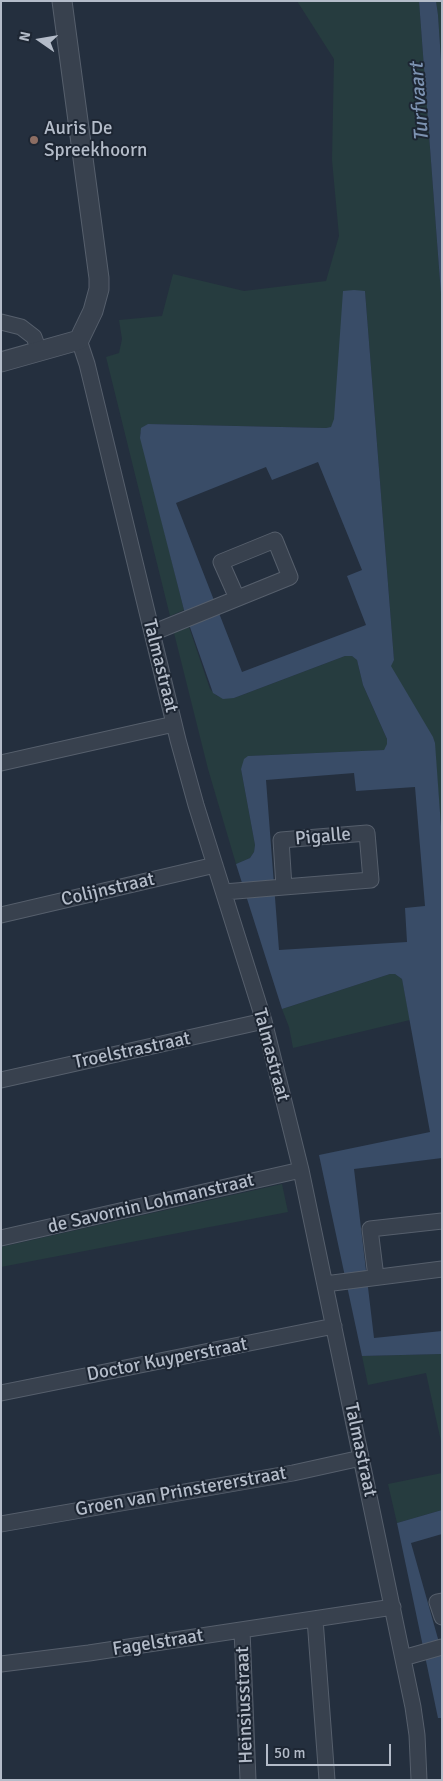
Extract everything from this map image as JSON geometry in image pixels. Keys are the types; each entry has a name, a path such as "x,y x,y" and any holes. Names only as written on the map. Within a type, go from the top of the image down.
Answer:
{"street":[{"path":"1,362 79,340 94,311 99,289 62,1"},
{"path":"1,322 21,327 34,336 39,351"},
{"name":"Talmastraat","path":"79,340 174,724 196,805 264,1021 301,1170 403,1658 417,1735 419,1780"},
{"path":"152,633 290,577 275,540 221,562 237,598"},
{"path":"1,763 174,724"},
{"name":"Pigalle","path":"224,892 279,888 370,880 367,833 281,840 279,888"},
{"name":"Colijnstraat","path":"1,915 215,865"},
{"name":"Troelstrastraat","path":"1,1080 264,1021"},
{"name":"de Savornin Lohmanstraat","path":"1,1238 301,1170"},
{"path":"371,1278 370,1230 442,1221"},
{"path":"325,1284 442,1269"},
{"name":"Doctor Kuyperstraat","path":"1,1393 334,1326"},
{"name":"Groen van Prinstererstraat","path":"1,1524 283,1474 361,1458"},
{"path":"442,1601 437,1602 442,1617"},
{"name":"Fagelstraat","path":"1,1664 89,1653 393,1608"},
{"path":"315,1619 326,1780"},
{"name":"Heinsiusstraat","path":"242,1630 248,1780"},
{"path":"403,1658 441,1647"}],"green space":[{"path":"297,1 419,1 442,308 442,840 434,740 390,666 394,660 365,291 334,422 331,427 148,424 140,433 184,610 170,616 106,357 119,353 122,339 119,320 162,316 173,274 244,291 326,281 339,236 332,160 334,59"},
{"path":"436,1 442,1 442,75 438,15"},
{"path":"189,627 210,689 217,696 234,698 345,656 352,656 357,660 363,685 388,744 384,750 249,756 241,769 255,845 254,852 250,858 236,864 208,769 174,633"},
{"path":"395,974 402,979 410,1020 293,1048 289,1027 282,1009"},
{"path":"282,1184 288,1212 1,1267 1,1247"},
{"path":"442,1354 442,1446 426,1373 368,1385 362,1356"},
{"path":"442,1473 442,1510 397,1523 388,1484"}],"water":[{"path":"419,1 436,1 438,15 442,75 442,308"},
{"path":"343,291 365,291 394,660 391,666 435,743 442,840 442,1158 354,1169 374,1338 442,1331 442,1354 362,1356 319,1155 430,1132 402,979 395,974 390,974 282,1009 236,864 250,858 254,852 255,845 241,769 244,759 248,756 384,750 387,739 363,685 357,660 352,656 345,656 234,698 223,699 213,693 184,610 140,438 141,428 148,424 331,427 334,419","holes":["318,462 362,570 347,576 366,625 242,672 176,503 266,467 272,480","354,773 356,791 415,787 425,906 405,908 407,942 279,950 266,780"]},
{"path":"442,1510 442,1534 411,1543 442,1653 442,1718 438,1718 397,1523"}],"place":[{"name":"Auris De Spreekhoorn","path":"34,140"}],"water label":[{"name":"Turfvaart","path":"420,102"}]}
